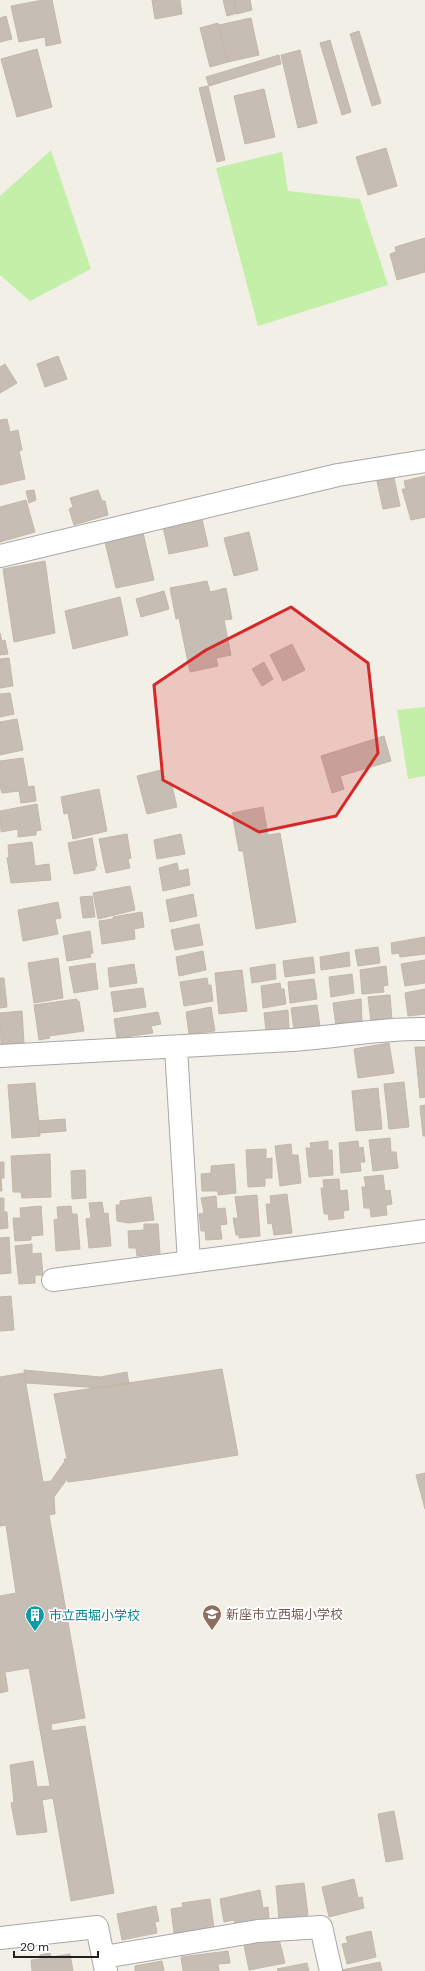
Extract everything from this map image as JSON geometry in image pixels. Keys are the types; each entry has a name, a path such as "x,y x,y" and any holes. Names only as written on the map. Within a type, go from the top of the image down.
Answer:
{"street":[{"path":"0,556 338,475 425,461"},
{"path":"0,1056 176,1048 334,1037 409,1029 425,1029"},
{"path":"176,1048 189,1262"},
{"path":"53,1280 425,1231"},
{"path":"0,1938 98,1927 105,1964 258,1931 321,1927 331,1971"}],"highlighted area":[{"path":"291,607 368,663 378,753 336,816 259,832 163,780 154,685 206,650"}],"green space":[{"path":"51,150 91,269 30,301 0,275 0,196"},
{"path":"282,152 288,191 360,199 388,285 258,326 216,168"},
{"path":"425,707 425,776 408,779 397,710"}],"building":[{"path":"43,0 52,0 61,43 46,46 45,37 19,42 11,6"},
{"path":"152,0 180,0 182,14 155,19"},
{"path":"223,0 234,0 237,13 227,16"},
{"path":"234,0 250,0 252,10 237,14"},
{"path":"6,16 12,39 0,42 0,18"},
{"path":"251,18 259,55 228,62 219,25"},
{"path":"218,23 228,62 210,67 200,28"},
{"path":"359,31 381,103 372,106 350,34"},
{"path":"330,40 351,112 342,115 320,43"},
{"path":"37,49 52,107 17,117 1,59"},
{"path":"300,50 317,123 298,128 281,55"},
{"path":"279,55 281,64 209,86 206,77"},
{"path":"208,86 225,160 217,162 199,88"},
{"path":"264,89 275,137 245,144 234,96"},
{"path":"386,148 397,186 368,195 356,157"},
{"path":"425,238 425,272 397,280 390,254 396,252 395,247"},
{"path":"58,356 67,379 45,387 37,364"},
{"path":"5,364 17,383 0,393 0,367"},
{"path":"7,419 10,432 18,430 22,450 19,451 25,479 0,485 0,420"},
{"path":"425,476 425,517 411,520 402,489 406,489 404,481"},
{"path":"394,478 400,506 383,509 377,481"},
{"path":"34,490 36,500 29,503 26,491"},
{"path":"98,490 102,501 105,501 108,515 74,525 69,509 73,507 70,498"},
{"path":"26,500 35,532 0,542 0,507"},
{"path":"202,519 208,546 169,554 163,527"},
{"path":"249,532 258,570 234,576 224,538"},
{"path":"143,533 154,580 116,588 105,542"},
{"path":"45,561 55,633 14,642 3,569"},
{"path":"207,581 210,592 226,588 232,619 224,620 231,655 216,658 218,666 190,672 179,618 176,619 170,588"},
{"path":"164,591 169,609 141,617 136,599"},
{"path":"120,597 128,635 73,649 65,611"},
{"path":"0,633 2,641 5,640 8,654 0,655"},
{"path":"292,644 305,670 283,681 270,655"},
{"path":"9,658 13,686 0,688 0,659"},
{"path":"264,662 273,679 262,686 252,669"},
{"path":"10,693 14,714 0,717 0,694"},
{"path":"17,719 23,750 0,755 0,722"},
{"path":"384,736 391,761 340,776 344,789 332,793 321,756"},
{"path":"23,758 28,787 34,786 36,801 21,803 19,791 2,793 0,787 0,761"},
{"path":"161,770 165,784 171,782 177,807 147,814 137,776"},
{"path":"99,789 107,831 73,839 68,813 64,814 61,797"},
{"path":"37,804 41,830 36,831 36,835 18,837 18,829 1,832 0,811"},
{"path":"263,807 268,835 280,833 296,922 256,929 243,851 239,851 232,813"},
{"path":"127,834 131,858 128,859 130,868 106,873 99,839"},
{"path":"181,834 185,854 157,859 154,840"},
{"path":"92,838 97,866 95,867 95,870 74,874 68,843"},
{"path":"32,842 35,866 49,864 51,880 11,883 7,858 9,857 8,845"},
{"path":"177,863 179,871 188,869 190,885 163,891 159,868"},
{"path":"130,886 135,910 98,919 93,893"},
{"path":"193,894 197,916 170,922 166,900"},
{"path":"92,896 95,917 83,918 80,897"},
{"path":"58,902 61,918 55,919 58,934 23,941 18,910"},
{"path":"142,912 144,927 134,929 135,939 102,944 99,921"},
{"path":"199,924 203,945 175,950 171,930"},
{"path":"90,931 93,953 90,954 91,957 67,961 63,936"},
{"path":"425,937 425,954 400,957 399,953 392,954 391,943"},
{"path":"378,947 380,963 358,966 355,950"},
{"path":"203,951 206,970 179,976 176,957"},
{"path":"349,952 350,966 321,970 320,957"},
{"path":"313,957 315,973 285,977 283,961"},
{"path":"58,958 63,998 34,1003 28,963"},
{"path":"425,960 425,983 405,986 401,964"},
{"path":"95,963 98,989 74,993 69,967"},
{"path":"134,964 137,983 110,987 108,968"},
{"path":"275,964 276,979 252,983 250,968"},
{"path":"386,966 388,985 383,986 384,992 362,994 360,970"},
{"path":"242,970 247,1011 219,1014 215,973"},
{"path":"352,974 354,993 331,997 329,977"},
{"path":"0,978 4,978 7,1007 0,1008"},
{"path":"207,978 208,985 211,985 213,1001 184,1006 180,982"},
{"path":"314,979 317,999 290,1003 288,982"},
{"path":"280,983 281,989 284,989 286,1004 263,1008 261,986"},
{"path":"143,988 146,1007 114,1012 111,992"},
{"path":"425,989 425,1014 408,1016 405,993"},
{"path":"390,995 392,1020 371,1022 368,997"},
{"path":"77,999 77,1001 79,1001 84,1031 49,1036 50,1038 39,1040 34,1005"},
{"path":"361,999 362,1023 336,1027 333,1003"},
{"path":"317,1005 320,1026 294,1030 291,1008"},
{"path":"211,1007 215,1031 189,1034 186,1012"},
{"path":"288,1010 289,1028 266,1031 264,1013"},
{"path":"22,1011 24,1043 1,1045 0,1013"},
{"path":"158,1012 161,1024 151,1026 153,1033 117,1038 114,1019"},
{"path":"389,1043 394,1073 358,1078 354,1049"},
{"path":"415,1047 425,1047 425,1097 420,1098"},
{"path":"404,1082 409,1127 389,1129 384,1084"},
{"path":"35,1083 40,1136 12,1138 8,1085"},
{"path":"378,1088 382,1129 356,1131 352,1091"},
{"path":"425,1105 425,1136 423,1136 420,1106"},
{"path":"65,1119 66,1131 39,1133 38,1121"},
{"path":"390,1138 391,1152 396,1152 398,1168 373,1171 369,1140"},
{"path":"328,1141 328,1150 332,1150 333,1175 309,1177 306,1148 311,1148 310,1143"},
{"path":"358,1141 359,1148 363,1147 365,1162 360,1162 361,1171 341,1173 339,1143"},
{"path":"291,1144 292,1155 298,1155 301,1183 280,1186 275,1146"},
{"path":"266,1149 266,1159 272,1158 272,1178 265,1178 265,1186 248,1187 246,1150"},
{"path":"50,1154 51,1197 22,1198 21,1192 13,1192 11,1156"},
{"path":"0,1162 4,1162 4,1178 1,1178 2,1191 0,1191"},
{"path":"234,1164 236,1193 218,1195 218,1191 202,1191 201,1174 211,1173 211,1166"},
{"path":"85,1170 86,1198 72,1199 71,1171"},
{"path":"383,1175 385,1191 390,1190 392,1204 386,1205 387,1215 371,1217 370,1208 364,1208 362,1187 366,1187 364,1177"},
{"path":"339,1179 340,1191 347,1190 349,1210 343,1211 344,1218 329,1220 328,1214 324,1214 321,1188 324,1188 323,1180"},
{"path":"287,1194 292,1233 274,1235 272,1223 268,1224 266,1204 271,1204 270,1196"},
{"path":"257,1195 260,1236 239,1238 239,1235 236,1235 233,1218 238,1218 235,1197"},
{"path":"216,1196 217,1209 225,1208 227,1224 220,1225 222,1239 206,1240 205,1231 201,1231 199,1214 204,1213 201,1198"},
{"path":"151,1197 154,1220 128,1223 117,1221 116,1205 120,1205 120,1201"},
{"path":"0,1198 4,1198 4,1212 7,1212 8,1228 0,1229"},
{"path":"102,1202 104,1214 108,1213 111,1246 89,1248 86,1219 91,1218 89,1203"},
{"path":"41,1206 43,1235 31,1236 31,1240 15,1241 13,1218 21,1218 20,1208"},
{"path":"71,1206 72,1214 77,1214 80,1249 56,1251 54,1220 58,1219 57,1207"},
{"path":"144,1224 158,1224 160,1253 137,1256 136,1248 129,1248 128,1231 144,1230"},
{"path":"9,1237 11,1273 0,1274 0,1238"},
{"path":"32,1244 32,1254 41,1253 43,1275 35,1275 35,1283 19,1284 15,1246"},
{"path":"11,1296 14,1330 0,1331 0,1297"},
{"name":"市立西堀小学校","path":"222,1369 238,1455 91,1479 68,1482 67,1479 54,1497 55,1514 49,1515 85,1718 51,1724 52,1731 85,1726 114,1893 71,1901 53,1798 42,1800 47,1832 17,1835 11,1803 14,1802 10,1765 33,1761 37,1787 50,1786 29,1668 5,1672 8,1691 0,1693 0,1596 16,1593 6,1525 0,1526 0,1377 24,1373 43,1482 51,1481 65,1461 64,1459 67,1459 54,1394"},
{"path":"24,1370 100,1377 127,1372 129,1384 101,1388 26,1383"},
{"path":"425,1473 425,1509 416,1475"},
{"path":"394,1811 403,1859 386,1862 378,1814"},
{"path":"354,1879 358,1898 362,1897 364,1908 329,1917 322,1887"},
{"path":"304,1883 308,1915 279,1919 276,1886"},
{"path":"260,1890 263,1908 268,1907 269,1918 235,1924 234,1920 224,1922 220,1899"},
{"path":"210,1899 214,1928 174,1933 171,1909 183,1907 182,1903"},
{"path":"156,1906 159,1921 155,1922 157,1933 122,1940 117,1914"},
{"path":"371,1931 376,1957 347,1964 342,1944 348,1943 346,1937"},
{"path":"279,1939 285,1963 249,1970 244,1945"},
{"path":"228,1951 230,1963 218,1964 219,1971 183,1971 181,1957"},
{"path":"50,1953 51,1957 70,1954 73,1971 32,1971 31,1960 40,1959 40,1955"},
{"path":"162,1961 164,1971 135,1971 135,1966"},
{"path":"380,1962 382,1971 342,1970"},
{"path":"307,1963 309,1971 278,1971 277,1969"}],"place":[{"name":"新座市立西堀小学校","path":"212,1631"},
{"name":"市立西堀小学校","path":"35,1632"}]}
